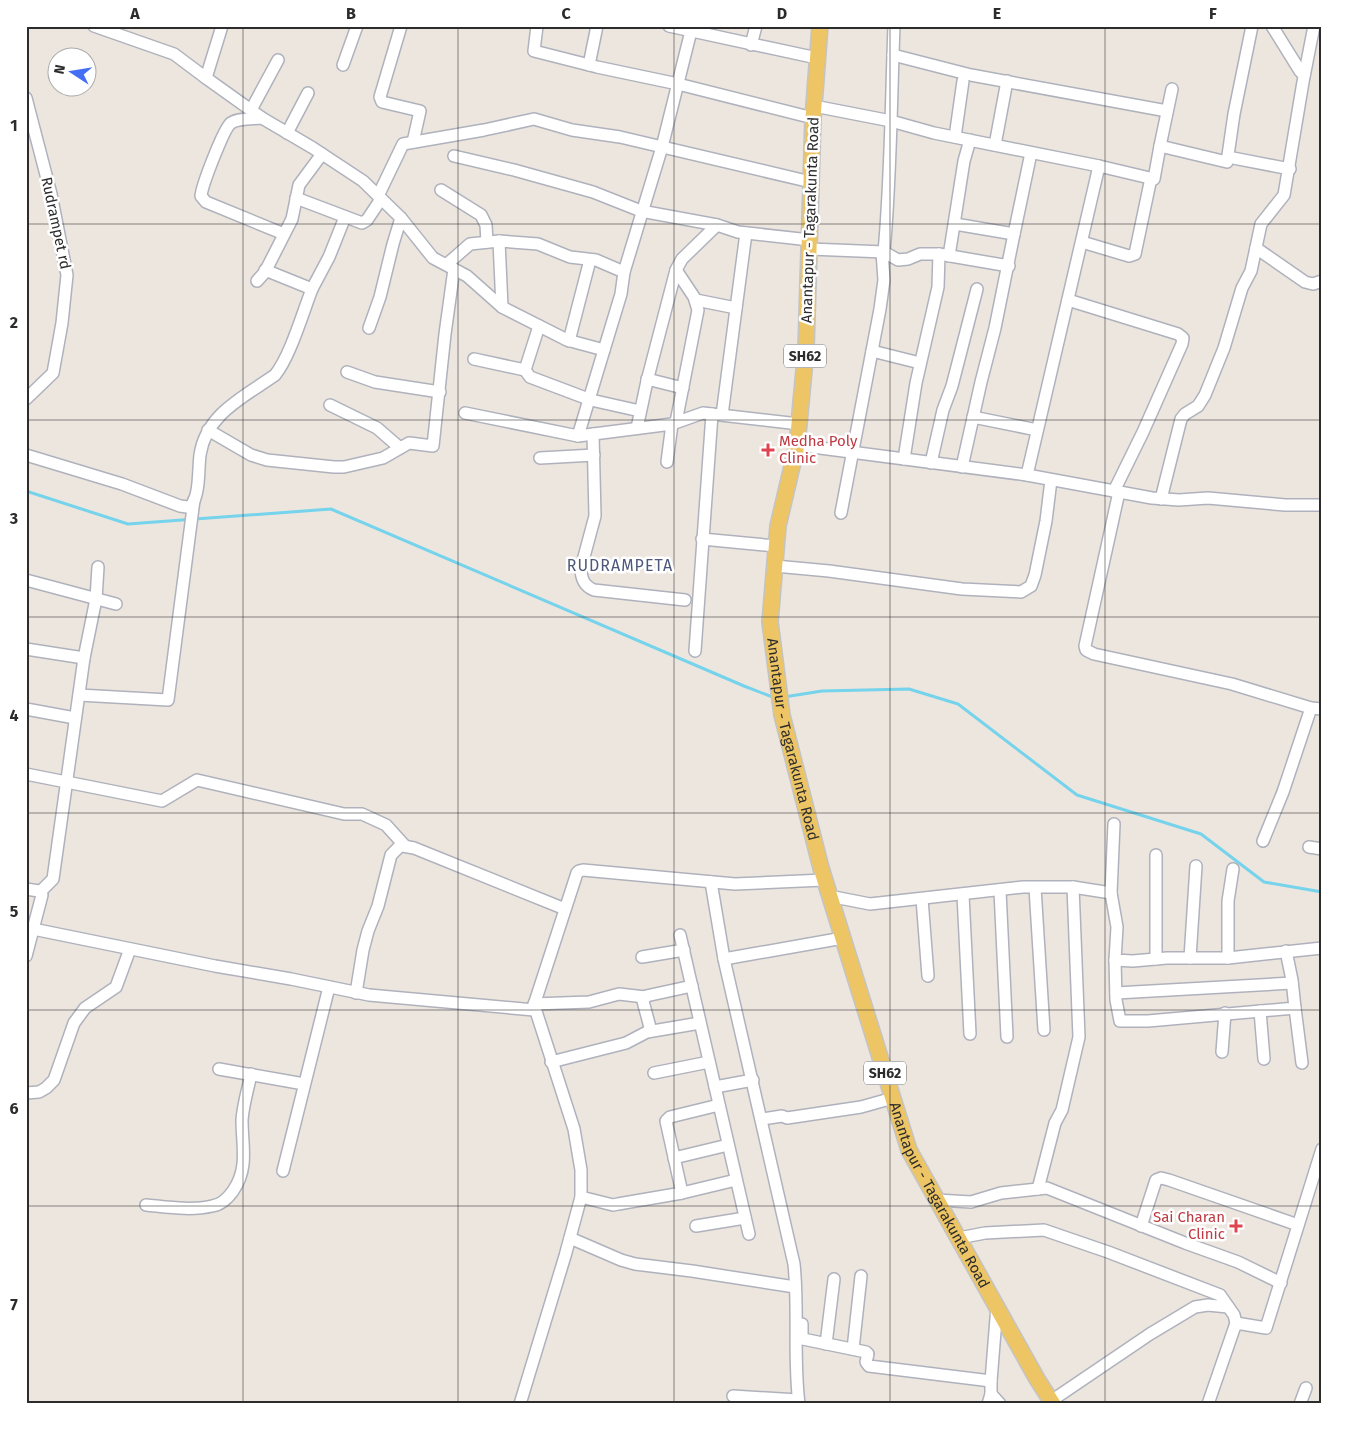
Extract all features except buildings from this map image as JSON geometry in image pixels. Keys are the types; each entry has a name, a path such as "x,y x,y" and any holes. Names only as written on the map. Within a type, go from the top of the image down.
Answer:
{"main road":[{"name":"Anantapur - Tagarakunta Road","path":"820,26 814,112 806,349 796,445 778,526 770,622 782,715 824,880 909,1150 1052,1402"}],"street":[{"path":"94,26 174,54 262,118 363,181 401,218 433,258 467,276 502,307 569,341 604,350"},
{"path":"206,78 222,26"},
{"path":"343,66 356,26"},
{"path":"401,26 380,97 382,102 420,111 413,142"},
{"path":"537,26 534,51 588,65 814,112 891,121 934,133 1154,179 1172,89"},
{"path":"588,65 597,26"},
{"path":"670,26 817,58"},
{"path":"751,45 756,26"},
{"path":"841,513 883,285 883,252 890,195 894,26"},
{"path":"1160,146 1227,162 1234,114 1252,26"},
{"path":"1272,26 1304,75"},
{"path":"1161,499 1181,419 1185,414 1198,406 1205,395 1224,348 1242,288 1251,271 1262,221 1270,214 1284,195 1314,26"},
{"path":"578,436 621,294 624,272 662,147 690,31"},
{"path":"893,55 941,68 1168,111"},
{"path":"251,110 278,60"},
{"path":"955,137 963,80"},
{"path":"995,145 1007,81"},
{"path":"287,133 308,93"},
{"name":"Rudrampet rd","path":"26,98 51,194 67,275 62,323 52,373 26,399"},
{"path":"262,118 237,121 229,125 201,196 206,202 284,234"},
{"path":"296,198 360,223 364,222 380,197 403,144 534,119 572,130 620,137 811,182"},
{"path":"904,459 920,363 944,255 955,224 964,162 970,140"},
{"path":"962,467 1009,266 1031,153"},
{"path":"258,281 266,270 292,219 299,185 322,154"},
{"path":"454,156 593,192 642,212 718,224 738,232 810,244 883,252 898,260 908,259 920,254 944,255 1009,266"},
{"path":"1228,157 1290,169"},
{"path":"1027,475 1099,166"},
{"path":"1082,242 1129,256 1134,254 1151,178"},
{"path":"441,190 481,215 493,242 502,307"},
{"path":"79,695 168,700 200,454 208,430 222,412 268,380 279,370 312,289 329,258 345,217"},
{"path":"369,328 380,297 392,244 401,218"},
{"path":"636,428 676,270 682,259 718,224"},
{"path":"955,224 1014,234"},
{"path":"694,651 702,539 717,414 736,308 746,233"},
{"path":"208,430 257,458 334,467 344,467 380,459 410,443 434,445 450,267 470,244 493,242 538,244 570,257 596,260 624,272"},
{"path":"1256,248 1304,282 1313,284 1322,282"},
{"path":"569,341 590,260"},
{"path":"266,270 312,289"},
{"path":"667,462 698,315 696,300 676,270"},
{"path":"931,463 943,410 952,386 977,289"},
{"path":"696,300 736,308"},
{"path":"1068,300 1178,334 1183,338 1116,492 1086,650 1094,654 1232,684 1316,708 1263,841"},
{"path":"525,370 540,326"},
{"path":"872,351 920,363"},
{"path":"474,359 525,370 530,377 588,399 640,411"},
{"path":"347,372 375,382 440,392"},
{"path":"647,379 683,388"},
{"path":"330,405 377,428 400,448"},
{"path":"465,413 578,436 674,423 699,414 717,414 799,424"},
{"path":"973,417 1037,430"},
{"path":"593,434 595,516 581,568 585,583 594,590 685,600"},
{"path":"796,445 1027,475 1161,499 1208,498 1285,505 1322,505"},
{"path":"26,455 122,484 184,507 192,505 194,500"},
{"path":"540,458 594,455"},
{"path":"775,566 829,571 962,590 1021,592 1031,586 1035,575 1046,521 1051,480"},
{"path":"702,539 776,546"},
{"path":"40,892 53,879 84,658 96,599 98,567"},
{"path":"26,580 116,604"},
{"path":"26,649 84,658"},
{"path":"26,709 75,718"},
{"path":"26,774 162,801 197,780 344,814 364,814 388,826 405,846"},
{"path":"1114,824 1111,893 1117,927 1114,960 1120,1021 1148,1021 1295,1008"},
{"path":"356,993 368,931 378,906 388,864 394,850 399,847 414,848 565,910"},
{"path":"1309,847 1322,849"},
{"path":"1156,855 1156,959"},
{"path":"1190,958 1196,866"},
{"path":"1228,958 1228,901 1233,869"},
{"path":"520,1404 581,1197 581,1170 575,1134 534,1007 579,871 735,884 824,880"},
{"path":"711,882 724,959 799,1283 802,1337 804,1340 867,1352 867,1363 871,1366 991,1381"},
{"path":"829,896 870,904 1023,887 1073,887 1111,893"},
{"path":"1038,1189 1055,1123 1062,1110 1079,1037 1073,887"},
{"path":"1035,888 1044,1030"},
{"path":"26,889 40,892"},
{"path":"1000,891 1007,1037"},
{"path":"26,956 42,897 40,892"},
{"path":"963,895 970,1034"},
{"path":"922,899 928,976"},
{"path":"33,929 383,997 534,1007 589,1002 620,994 645,997 692,986"},
{"path":"680,935 749,1234"},
{"path":"724,959 842,938"},
{"path":"1114,960 1228,958 1322,948"},
{"path":"26,1093 39,1092 54,1080 74,1023 85,1008 116,987 130,949"},
{"path":"642,958 684,950"},
{"path":"1286,951 1302,1063"},
{"path":"1116,993 1292,983"},
{"path":"283,1171 329,987"},
{"path":"645,997 644,1006 651,1031"},
{"path":"1260,1011 1264,1059"},
{"path":"1222,1052 1225,1013"},
{"path":"551,1062 631,1042 651,1031 700,1023"},
{"path":"654,1073 709,1062"},
{"path":"219,1068 304,1084"},
{"path":"146,1205 200,1208 220,1203 232,1193 242,1176 245,1161 242,1118 252,1074"},
{"path":"715,1087 753,1080"},
{"path":"762,1119 782,1116 787,1118 861,1107 893,1098"},
{"path":"682,1193 666,1123 667,1119 719,1105"},
{"path":"674,1158 728,1145"},
{"path":"1236,1323 1266,1328 1322,1149"},
{"path":"1141,1226 1156,1180 1161,1178 1298,1225"},
{"path":"581,1197 613,1204 682,1193 736,1180"},
{"path":"938,1200 972,1202 1001,1193 1047,1188 1238,1262 1281,1283"},
{"path":"696,1226 745,1218"},
{"path":"959,1238 985,1233 1044,1230 1108,1252 1218,1295 1234,1315 1236,1323 1208,1404"},
{"path":"570,1238 635,1264 799,1283"},
{"path":"853,1349 861,1276"},
{"path":"826,1344 834,1278"},
{"path":"733,1396 798,1402 796,1356 799,1283"},
{"path":"1052,1402 1150,1334 1195,1307 1208,1305 1228,1307"},
{"path":"997,1306 990,1399 1000,1404"},
{"path":"1300,1404 1306,1388"}],"waterway":[{"path":"26,491 128,524 331,509 775,698"},
{"path":"784,697 822,691 909,689 958,704 1077,795 1201,834 1264,882 1322,892"}],"place":[{"name":"Medha Poly Clinic","path":"768,450"},
{"name":"Sai Charan Clinic","path":"1236,1226"}],"district":[{"name":"RUDRAMPETA","path":"620,565"}]}
